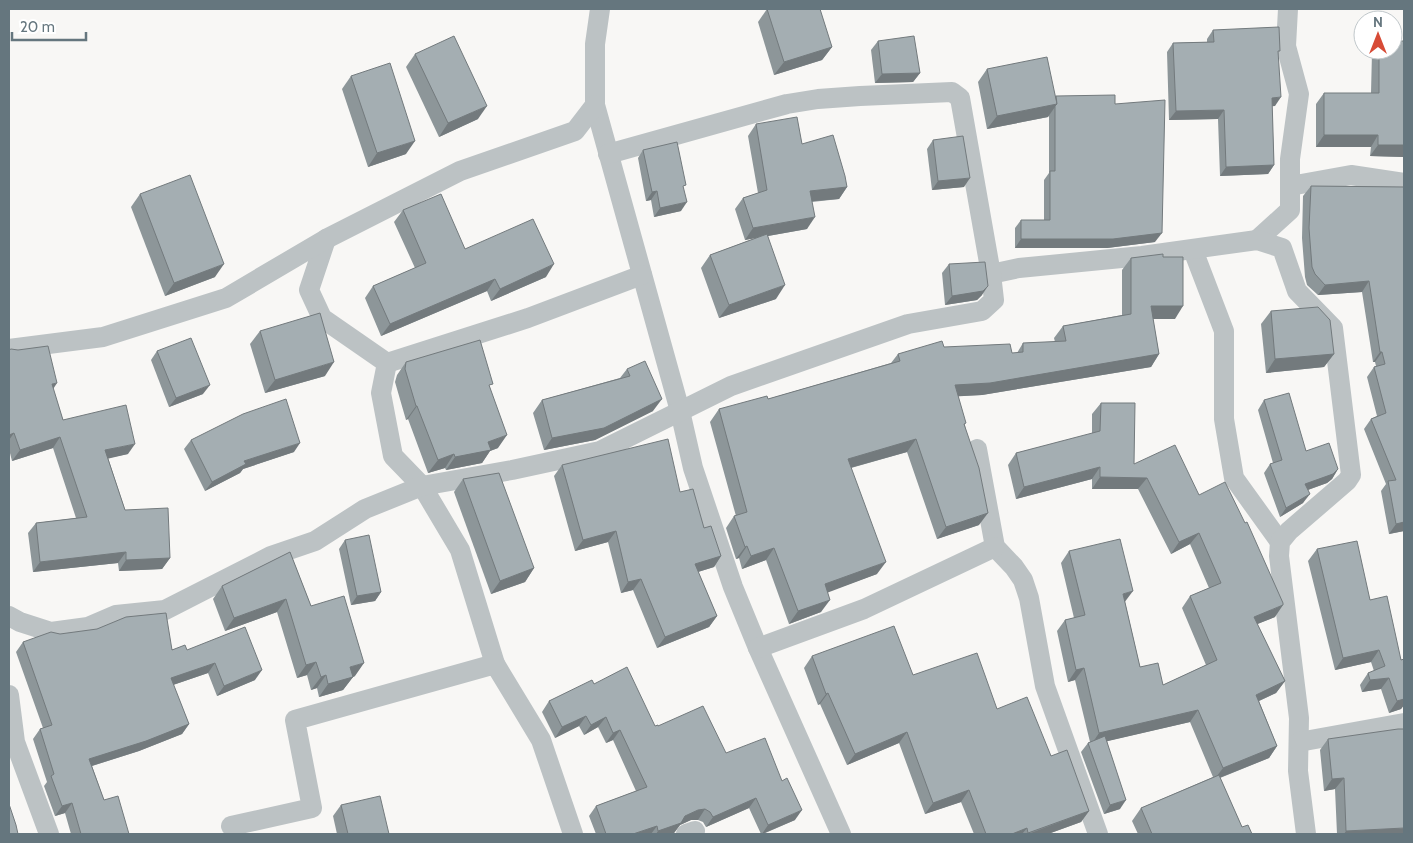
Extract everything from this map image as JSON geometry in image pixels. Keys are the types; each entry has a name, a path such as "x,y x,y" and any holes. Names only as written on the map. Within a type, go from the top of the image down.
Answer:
{"street":[{"path":"600,9 595,44 595,105 680,411 693,468 733,587 758,648 842,834"},
{"path":"1257,240 1290,210 1290,159 1298,94 1286,46 1288,9"},
{"path":"9,616 20,622 51,632 88,626 116,615 165,610 271,556 315,541 365,509 422,486 512,470 600,451 732,386 908,324 982,311 994,300 960,98 952,92 818,99 787,104 608,154"},
{"path":"9,349 102,337 226,298 326,239 460,171 575,131 595,105"},
{"path":"1290,186 1351,175 1404,183"},
{"path":"326,239 309,290 322,318 387,362"},
{"path":"991,274 1019,268 1193,250 1257,240 1282,248 1297,291 1333,328 1351,475 1347,481 1289,531 1280,542 1279,556 1299,718 1298,771 1306,834"},
{"path":"1193,250 1224,330 1224,419 1234,478 1280,542"},
{"path":"387,362 528,318 642,275"},
{"path":"387,362 381,393 393,456 422,486 460,550 495,664 541,740 573,834"},
{"path":"977,449 995,547 1014,567 1023,580 1029,598 1045,686 1098,834"},
{"path":"758,648 864,609 995,547"},
{"path":"231,826 312,808 294,720 495,664"},
{"path":"9,695 15,742 49,834"},
{"path":"1298,742 1404,723"}],"building":[{"path":"767,9 820,9 832,47 784,62"},
{"path":"1279,27 1280,51 1278,51 1281,97 1272,98 1274,165 1226,167 1224,110 1176,111 1173,43 1214,42 1213,30"},
{"path":"454,36 487,106 448,123 415,54"},
{"path":"914,36 920,73 882,74 878,41"},
{"path":"1404,41 1404,145 1378,145 1378,135 1324,135 1324,93 1379,93 1379,60 1403,60"},
{"path":"1047,57 1057,104 997,116 987,69"},
{"path":"390,63 415,141 377,153 351,76"},
{"path":"1115,95 1115,104 1165,100 1162,233 1113,239 1021,239 1021,220 1050,220 1050,171 1055,171 1056,96"},
{"path":"797,117 802,144 833,135 847,187 810,191 815,217 753,228 743,198 767,190 756,124"},
{"path":"963,136 970,178 938,181 933,140"},
{"path":"677,142 686,185 683,186 687,202 660,208 657,191 652,192 643,150"},
{"path":"190,175 224,264 174,283 140,194"},
{"path":"1311,186 1404,187 1404,522 1396,524 1388,481 1396,480 1371,419 1386,413 1374,367 1385,364 1382,352 1380,352 1369,281 1325,285 1315,274 1312,267 1309,228"},
{"path":"441,194 465,249 533,219 554,264 500,289 495,279 390,324 373,286 426,263 403,210"},
{"path":"767,234 785,285 729,305 710,255"},
{"path":"1163,254 1163,257 1183,257 1183,306 1151,306 1159,354 990,383 955,385 966,423 964,424 979,468 988,513 946,527 916,439 848,459 886,562 825,584 830,600 798,611 774,548 751,556 747,546 745,547 734,516 747,512 719,409 767,396 768,399 900,361 898,354 942,341 944,347 1010,344 1012,353 1023,352 1023,343 1066,341 1063,326 1131,314 1131,258"},
{"path":"985,262 988,286 983,291 952,296 949,264"},
{"path":"1318,307 1330,320 1334,354 1275,359 1271,311"},
{"path":"320,313 334,362 275,380 260,331"},
{"path":"191,338 210,385 176,398 157,351"},
{"path":"480,340 493,384 489,385 507,435 488,442 491,450 455,457 454,454 438,460 416,406 405,369 406,362"},
{"path":"48,346 57,383 52,384 63,420 126,405 135,444 105,450 125,510 168,508 170,558 126,560 126,552 40,562 36,523 87,517 60,437 20,450 14,433 9,435 9,350"},
{"path":"645,361 662,399 604,428 552,438 542,400 630,376 627,369"},
{"path":"1289,393 1306,451 1329,443 1338,469 1333,474 1305,484 1310,494 1286,508 1270,464 1282,460 1264,400"},
{"path":"286,399 300,443 244,461 246,464 212,482 191,440 243,414"},
{"path":"1101,403 1135,403 1134,464 1175,445 1199,495 1225,482 1245,523 1247,522 1283,603 1283,605 1254,617 1285,681 1256,695 1277,746 1223,768 1198,710 1099,733 1084,668 1076,670 1065,620 1085,615 1069,551 1120,539 1133,591 1123,594 1140,667 1158,663 1163,685 1217,660 1190,596 1221,583 1199,533 1179,542 1147,478 1100,477 1100,467 1024,487 1016,453 1100,431"},
{"path":"668,439 680,492 693,489 704,528 711,526 721,556 695,564 717,616 665,637 641,579 628,582 616,531 583,540 562,465"},
{"path":"499,473 534,568 500,581 463,479"},
{"path":"369,535 381,592 357,596 345,540"},
{"path":"1357,541 1370,600 1387,596 1401,660 1404,659 1404,699 1397,701 1389,678 1370,680 1368,673 1385,666 1379,650 1343,658 1317,549"},
{"path":"290,552 311,606 344,596 364,663 350,667 353,677 328,684 326,675 321,677 316,662 306,665 286,599 234,618 222,586"},
{"path":"166,613 172,650 185,645 187,650 245,627 262,670 224,686 215,663 171,678 189,724 146,741 89,759 104,800 118,796 129,834 81,834 72,803 62,806 51,776 54,774 40,729 52,725 23,642 51,632 60,634 97,629 126,617"},
{"path":"894,626 913,675 977,653 997,709 1027,697 1051,756 1067,750 1089,811 1028,833 1027,828 1012,834 986,834 969,790 933,803 907,732 855,754 828,693 826,694 812,656"},
{"path":"627,667 655,726 703,706 726,753 765,738 782,781 787,778 802,810 768,825 756,798 713,817 705,809 698,810 685,816 681,823 658,831 657,826 633,834 606,834 596,806 647,787 620,730 613,733 606,717 591,725 586,716 562,727 549,701 592,680 594,684"},
{"path":"1404,729 1404,828 1346,831 1344,778 1332,779 1328,739"},
{"path":"1105,736 1126,800 1110,805 1088,743"},
{"path":"1219,775 1242,827 1248,825 1252,834 1152,834 1141,808"},
{"path":"380,796 389,834 348,834 341,805"},
{"path":"9,804 16,825 18,834 9,834"}]}
